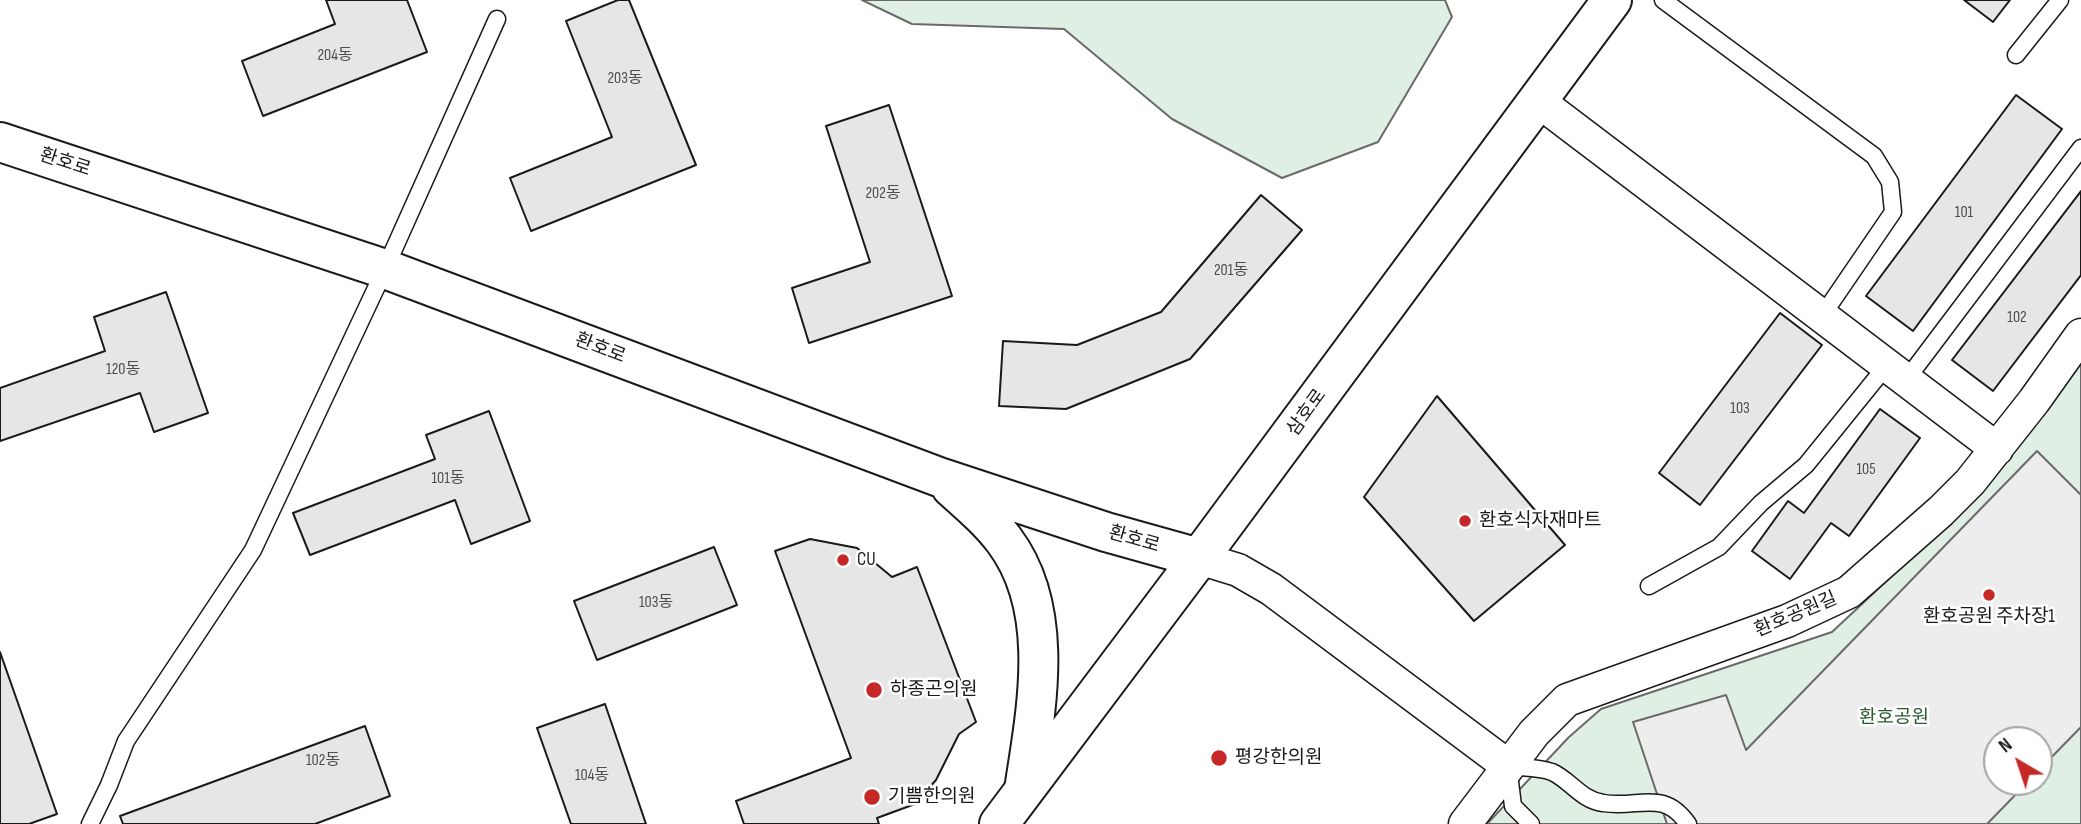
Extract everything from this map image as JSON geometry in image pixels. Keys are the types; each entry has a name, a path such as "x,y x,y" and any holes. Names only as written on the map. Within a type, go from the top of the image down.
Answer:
{"street":[{"name":"삼호로","path":"999,824 1612,0"},
{"path":"1536,100 1997,449"},
{"name":"환호로","path":"0,142 385,269 939,477 1106,532 1199,558"},
{"name":"환호공원길","path":"1465,824 1534,733 1567,700 1787,621 1849,592 1970,482 2081,335"},
{"path":"939,477 985,517 1006,542 1022,573 1035,614 1036,710 1024,790"},
{"path":"1199,558 1238,570 1271,589 1508,766"}],"lane":[{"path":"1663,0 1874,156 1890,182 1893,212 1822,316"},
{"path":"2016,55 2060,0"},
{"path":"90,824 126,741 253,550 385,269 497,19"},
{"path":"1649,586 1719,547 1761,503 1806,465 1897,373 2081,148"},
{"path":"1531,824 1513,806 1508,766 1552,772 1578,793 1601,803 1668,804 1680,812 1688,824"}],"green space":[{"path":"862,0 1445,0 1452,17 1378,142 1282,178 1172,119 1064,29 912,24"},
{"name":"환호공원 주차장1","path":"2081,363 2081,824 1487,824 1569,737 1601,709 1832,632 1986,488"}],"shaded area":[{"name":"환호공원 주차장1","path":"2037,451 2081,495 2081,727 2053,756 2053,726 1983,726 1983,796 2014,796 1987,824 1667,824 1633,722 1726,695 1746,750"}],"building":[{"path":"326,0 407,0 427,52 263,116 242,61 335,24"},
{"path":"618,0 629,0 696,165 531,231 510,178 612,137 566,21"},
{"path":"1964,0 2010,0 1993,22"},
{"path":"2016,95 2062,129 1913,331 1866,296"},
{"path":"889,105 952,296 809,343 792,288 870,262 826,126"},
{"path":"2081,191 2081,275 1993,391 1952,360"},
{"path":"1261,195 1302,230 1190,359 1066,409 999,406 1003,341 1077,345 1161,312"},
{"path":"166,292 208,413 154,432 140,393 0,441 0,388 105,351 94,317"},
{"path":"1780,313 1822,345 1700,505 1659,473"},
{"name":"환호식자재마트","path":"1437,396 1565,545 1474,621 1364,497"},
{"path":"1880,409 1920,438 1849,536 1831,523 1790,579 1752,551 1788,501 1804,513"},
{"path":"489,411 530,521 471,544 455,500 310,555 293,513 435,459 426,435"},
{"path":"810,539 857,548 892,577 917,567 976,722 959,734 936,780 915,804 877,818 879,824 744,824 736,801 851,758 775,551"},
{"path":"714,547 737,605 597,660 574,601"},
{"path":"0,652 57,814 29,824 0,824"},
{"path":"605,704 646,824 571,824 537,728"},
{"path":"365,726 390,796 315,824 123,824 120,816"}],"place":[{"name":"환호식자재마트","path":"1465,521"},
{"name":"CU","path":"843,560"},
{"name":"환호공원 주차장1","path":"1989,595"},
{"name":"하종곤의원","path":"874,690"},
{"name":"평강한의원","path":"1219,758"},
{"name":"기쁨한의원","path":"872,797"}],"park label":[{"name":"환호공원","path":"1894,718"}]}
